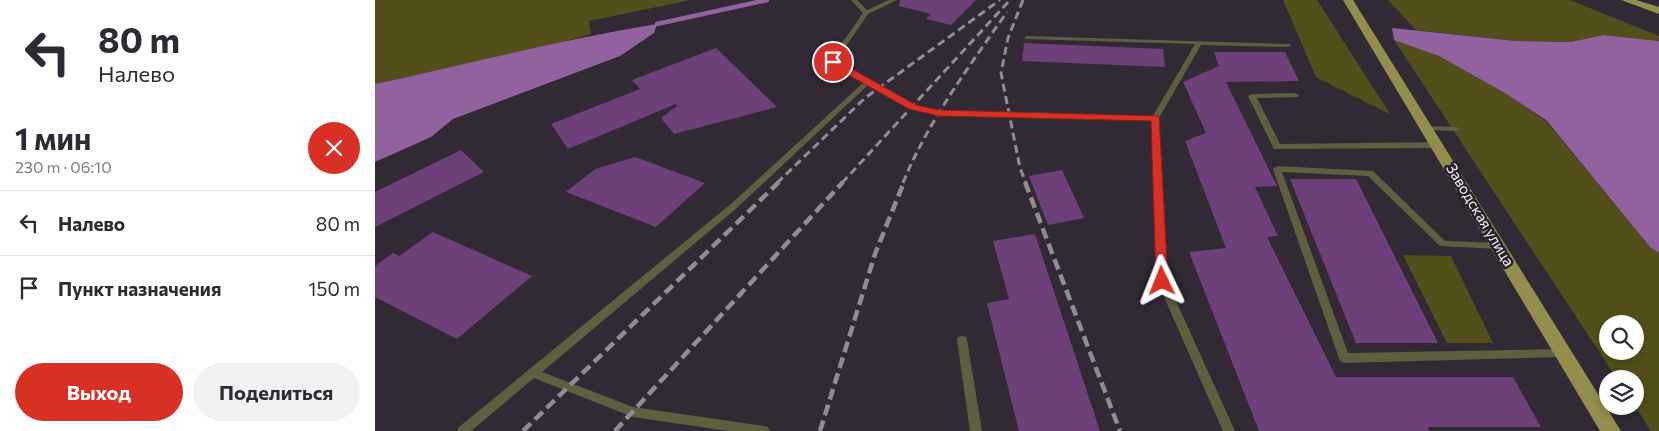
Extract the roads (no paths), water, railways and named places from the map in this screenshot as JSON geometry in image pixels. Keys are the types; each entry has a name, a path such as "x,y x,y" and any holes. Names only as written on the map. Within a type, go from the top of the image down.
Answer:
{"main road":[{"name":"Заводская улица","path":"1348,0 1439,145 1562,353 1611,431"},
{"path":"1626,0 1659,11"}],"lane":[{"path":"854,0 866,13"},
{"path":"893,0 866,13 833,62 912,107 939,113 1155,118"},
{"path":"1027,38 1288,45"},
{"path":"1199,43 1155,118 1162,281 1229,431"},
{"path":"463,431 735,205 868,82"},
{"path":"1295,95 1252,96 1277,147 1439,145"},
{"path":"1427,128 1457,129"},
{"path":"1499,246 1443,244 1370,173 1277,169 1344,358 1562,353"},
{"path":"962,340 976,431"},
{"path":"533,373 633,412 764,431"}],"waterway":[{"path":"657,24 767,0"}],"railway":[{"path":"777,183 865,98 1000,0"},
{"path":"842,183 1010,0"},
{"path":"1023,0 1008,38 1001,73 1020,168 1026,183"},
{"path":"903,183 924,138 937,116 1007,12"},
{"path":"523,431 779,182"},
{"path":"615,431 843,182"},
{"path":"820,431 875,254 904,182"},
{"path":"1025,182 1120,431"}]}
